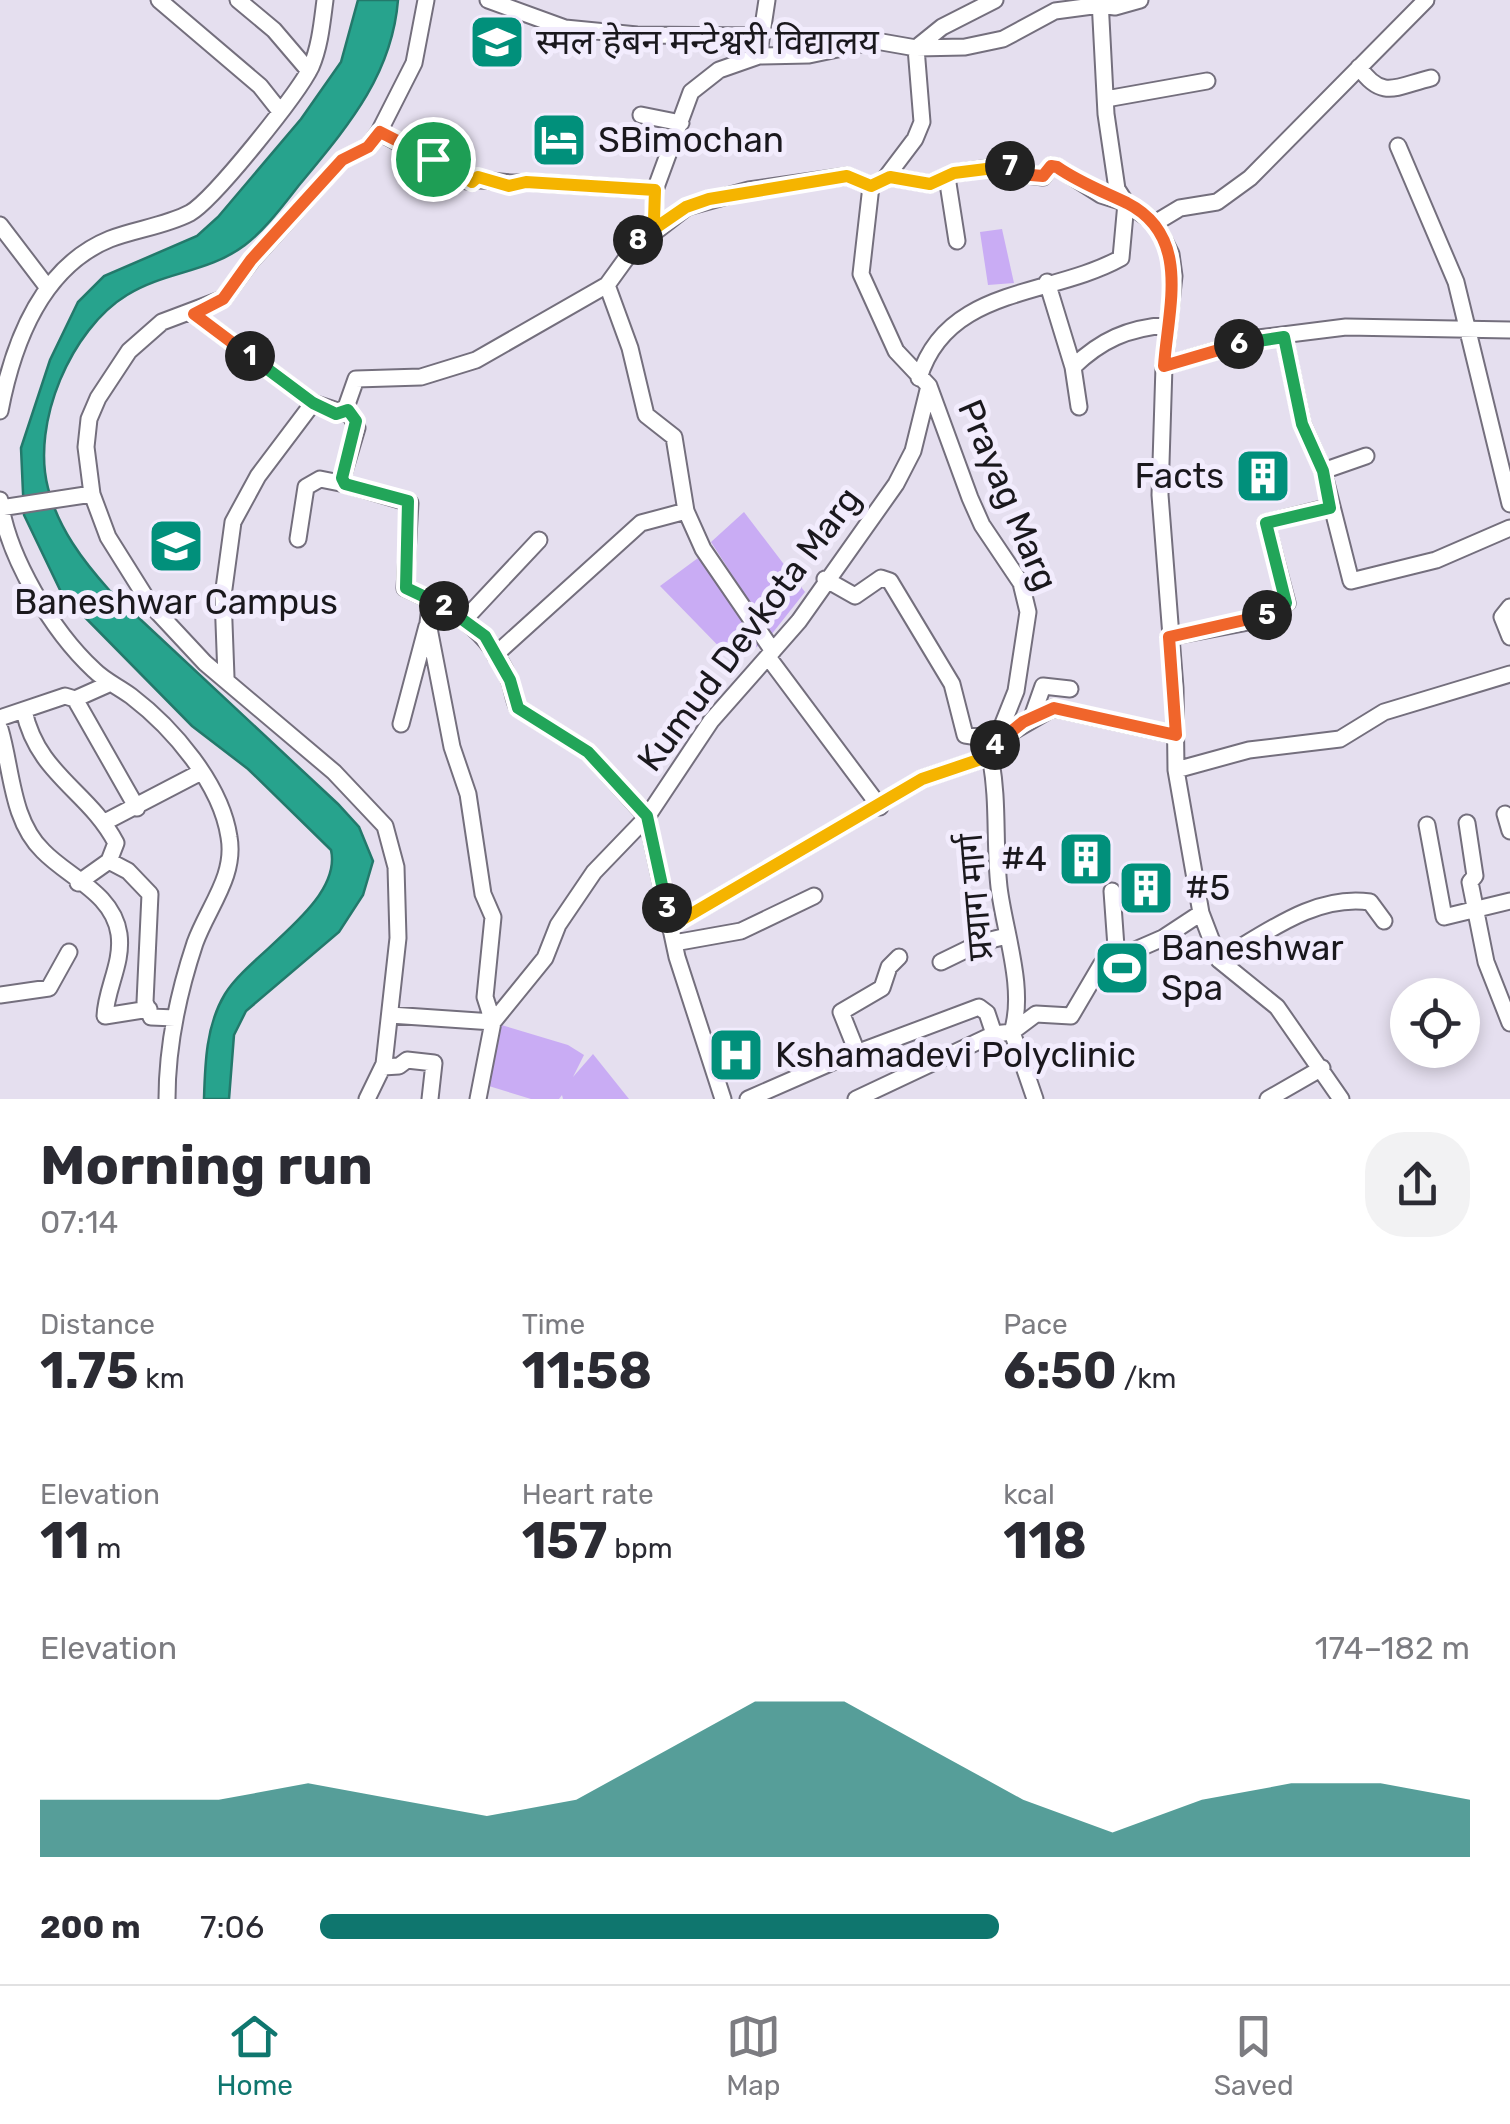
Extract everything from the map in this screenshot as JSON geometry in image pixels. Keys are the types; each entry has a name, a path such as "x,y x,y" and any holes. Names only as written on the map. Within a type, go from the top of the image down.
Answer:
{"street":[{"path":"159,0 260,86 279,110"},
{"path":"238,0 274,30 308,72"},
{"path":"0,411 22,336 48,288 66,267 100,244 196,208 308,72 318,45 325,0"},
{"path":"367,1099 383,1067 398,938 396,867 386,826 371,806 226,677 205,664 142,593 86,495 86,447 89,419 98,398 145,334 162,322 194,314 223,299 251,260 342,160 368,147 380,132 414,63 426,0"},
{"path":"488,0 565,28 637,35 762,36"},
{"path":"759,56 767,0"},
{"path":"916,48 942,27 995,0"},
{"path":"349,486 342,478 357,425 348,410 356,379 421,377 476,360 607,284 654,220 655,190 691,92 704,79 759,56 810,54 876,41 916,48 965,47 1003,39 1055,11 1100,2 1114,7 1140,0"},
{"path":"1155,223 1180,208 1217,202 1250,178 1426,0"},
{"path":"1100,2 1117,189 1126,203"},
{"path":"635,241 686,207 709,199 847,176 871,186 890,177 922,122 916,48"},
{"path":"1359,67 1376,88 1385,90 1431,78"},
{"path":"1106,99 1208,81"},
{"path":"641,115 681,123"},
{"path":"380,132 472,182 478,177 509,186 526,182 655,190"},
{"path":"1398,146 1456,282 1465,332 1510,504"},
{"path":"890,177 918,184 1010,166 1019,174 1043,176 1051,166 1057,167 1155,223 1171,254 1174,276 1164,366 1160,495 1176,770 1200,913 1219,960 1277,1008 1341,1099"},
{"path":"947,177 957,241"},
{"path":"871,186 861,274 896,351 924,382"},
{"name":"Kumud Devkota Marg","path":"478,1099 493,1022 545,958 558,925 594,872 647,816 711,720 771,654 896,484 913,450 932,346 948,329 984,304 1086,273 1121,258 1126,203"},
{"path":"0,226 48,288"},
{"path":"1048,282 1073,367 1079,407"},
{"path":"607,284 630,348 646,415 674,437 686,511 704,550 771,654 880,807"},
{"path":"194,314 313,403 336,414 348,410"},
{"path":"1073,367 1094,346 1116,335 1167,325"},
{"path":"1164,366 1258,338 1346,328 1510,330"},
{"path":"1284,337 1302,424 1323,471 1351,582 1436,560 1510,528"},
{"name":"Prayag Marg","path":"924,382 976,512 1021,583 1028,612 1016,690 990,756"},
{"path":"226,677 222,596 232,522 258,476 313,403"},
{"path":"1323,471 1366,456"},
{"path":"298,539 306,487 320,479 410,503 406,588 431,598 485,636 518,708 588,752 647,816 672,935 723,1099"},
{"path":"86,495 19,506 0,505 7,559 84,660 152,715 201,772 224,816 230,860 196,942 175,1018 166,1099"},
{"path":"1169,637 1259,620 1286,603 1266,523 1330,508"},
{"path":"495,655 641,523 686,511"},
{"path":"465,619 539,540"},
{"path":"825,579 855,596 881,578 890,581 952,684 960,731 968,737 998,740 1032,717 1054,708 1176,735"},
{"path":"401,724 431,598"},
{"path":"1510,607 1502,617 1510,637"},
{"path":"390,1015 493,1022 485,997 493,917 482,894 468,794 452,747 428,623"},
{"path":"1176,770 1248,750 1340,739 1384,712 1510,674"},
{"path":"0,718 65,696 75,699 111,683"},
{"path":"1032,717 1043,686 1070,689"},
{"path":"75,699 138,808"},
{"path":"24,711 38,752 104,822 116,843 109,860 78,883"},
{"path":"0,729 22,818 38,847 78,883 105,899 118,931 120,954 105,1016 149,1010"},
{"path":"672,935 922,779 990,756"},
{"name":"प्रयाग मार्ग","path":"990,756 997,790 999,886 1016,1020 1012,1032"},
{"path":"104,822 138,808 201,772"},
{"path":"1504,814 1510,831"},
{"path":"1467,823 1475,876 1470,882 1480,911 1486,962 1510,1023"},
{"path":"1427,825 1444,917 1510,902"},
{"path":"109,860 128,871 150,894 144,992 152,1018 175,1018"},
{"path":"1112,891 1117,961"},
{"path":"672,935 741,930 814,896"},
{"path":"1219,960 1314,907 1333,902 1370,902 1384,921"},
{"path":"856,1099 994,1034 1012,1032 1042,1011 1070,1016 1100,966 1117,961 1200,913"},
{"path":"941,962 1007,936"},
{"path":"0,995 48,988 69,952"},
{"path":"857,1052 842,1011 882,988 889,967 899,957"},
{"path":"748,1099 857,1052 979,1007 987,1013 994,1034"},
{"path":"1012,1032 1035,1099"},
{"path":"383,1067 399,1066 408,1060 434,1063 430,1099"},
{"path":"1268,1099 1322,1068"}],"shaded area":[{"path":"358,0 398,0 387,53 350,121 274,216 245,245 216,261 142,287 107,310 89,330 60,380 45,435 44,462 52,503 90,568 338,804 359,827 373,861 363,895 339,932 246,1011 234,1035 229,1099 204,1099 208,1045 225,994 323,889 331,870 331,850 248,769 192,726 62,594 24,515 21,448 50,360 78,302 104,276 197,236 218,217 301,119 341,62"},
{"path":"1002,229 1014,283 988,285 980,232"},
{"path":"744,512 805,592 771,635 711,542"},
{"path":"698,558 763,642 735,663 660,586"},
{"path":"498,1024 568,1045 584,1055 573,1077 593,1054 629,1099 563,1099 562,1095 559,1099 531,1099 479,1083"}],"place":[{"name":"स्मल हेबन मन्टेश्वरी विद्यालय","path":"497,42"},
{"name":"SBimochan","path":"559,140"},
{"name":"Facts","path":"1263,476"},
{"name":"Baneshwar Campus","path":"176,546"},
{"name":"#4","path":"1086,859"},
{"name":"#5","path":"1146,888"},
{"name":"Baneshwar Spa","path":"1122,968"},
{"name":"Kshamadevi Polyclinic","path":"736,1055"}],"route":[{"path":"380,132 433,159 472,182 478,177 509,186 526,182 655,190 654,220 635,241 650,235 686,207 749,190 847,176 871,186 890,177 930,184 954,173 983,167 1010,166 1019,174 1043,176 1051,166 1057,167 1080,184 1126,203 1155,223 1171,254 1174,276 1164,366 1258,338 1284,337 1302,424 1323,471 1330,508 1266,523 1286,603 1259,620 1169,637 1176,735 1048,709 998,740 990,756 922,779 671,926 647,816 588,752 518,708 510,680 485,636 431,598 406,588 410,503 345,484 342,478 357,428 348,410 336,414 313,403 194,314 223,299 251,260 342,160 368,147 380,132"}]}
